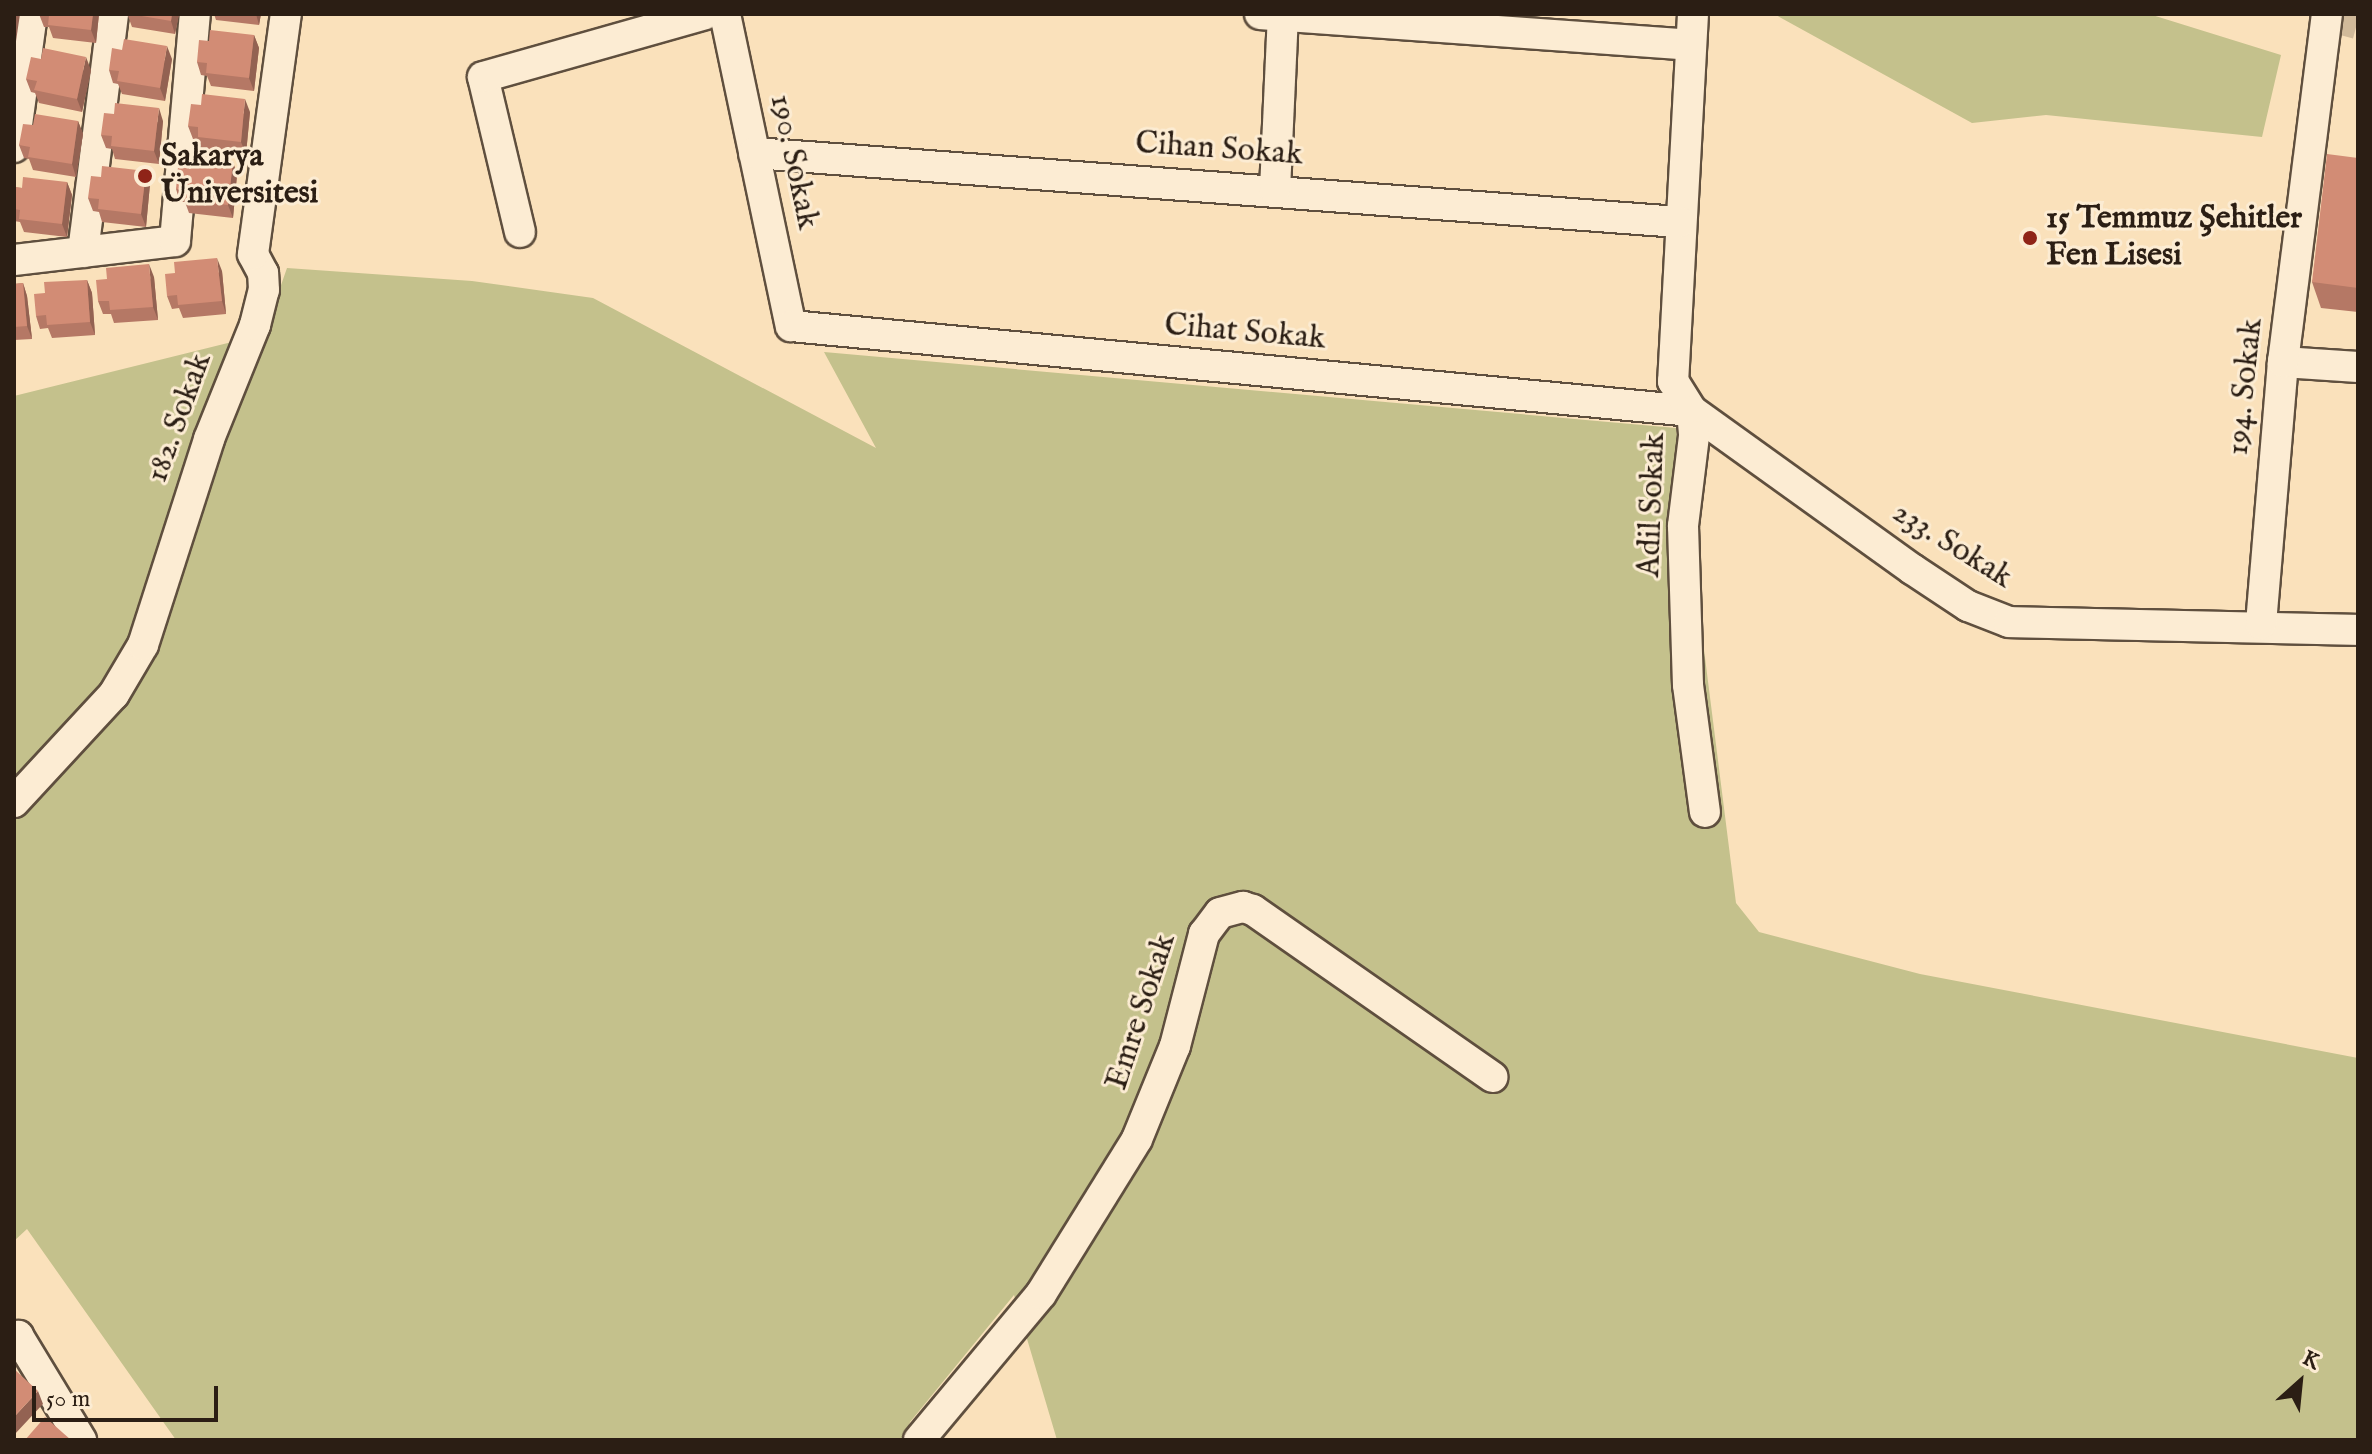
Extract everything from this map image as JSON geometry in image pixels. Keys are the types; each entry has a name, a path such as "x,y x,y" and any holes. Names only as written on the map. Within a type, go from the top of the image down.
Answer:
{"street":[{"path":"14,147 32,14"},
{"path":"83,252 113,14"},
{"path":"14,260 175,241 195,14"},
{"name":"182. Sokak","path":"14,802 114,694 143,645 209,439 255,325 264,290 253,254 286,14"},
{"path":"520,232 483,77 705,14"},
{"name":"190. Sokak","path":"725,14 791,326"},
{"name":"Adil Sokak","path":"1693,14 1679,222 1673,381 1692,411 1683,526 1687,653 1705,812"},
{"name":"194. Sokak","path":"2261,624 2283,362 2327,14"},
{"path":"1275,190 1275,15 1689,45"},
{"name":"Cihan Sokak","path":"754,153 1679,222"},
{"name":"Cihat Sokak","path":"791,326 1692,411"},
{"path":"2283,362 2358,367"},
{"name":"233. Sokak","path":"1692,411 1912,569 1968,606 2009,622 2261,624 2358,630"},
{"name":"Emre Sokak","path":"919,1440 1041,1294 1137,1139 1175,1046 1204,934 1220,913 1243,907 1253,910 1492,1077"},
{"path":"16,1338 81,1440"}],"shaded area":[{"path":"1774,14 2149,14 2281,55 2262,137 2046,115 1972,123"},
{"path":"287,268 472,281 593,298 876,448 824,352 1676,428 1736,903 1759,932 1920,974 2358,1058 2358,1440 1057,1440 1014,1295 910,1422 907,1440 176,1440 27,1229 14,1241 14,396 248,338 259,348"}],"building":[{"path":"42,14 93,14 91,30 48,25 49,15"},
{"path":"130,14 172,14 171,21"},
{"path":"210,30 254,35 249,78 206,73 207,63 197,62 199,40 209,41"},
{"path":"124,39 167,46 160,88 117,81 119,71 109,70 112,48 122,50"},
{"path":"43,48 86,57 77,99 34,90 37,81 26,79 31,57 41,59"},
{"path":"202,94 245,99 241,142 198,137 198,127 188,126 191,104 201,105"},
{"path":"115,103 159,108 154,151 111,146 112,136 101,135 104,113 114,114"},
{"path":"35,114 78,121 72,164 28,157 30,147 19,145 23,124 33,125"},
{"path":"2327,154 2358,158 2358,288 2312,282"},
{"path":"189,157 233,162 228,205 185,200 186,190 176,189 178,167 188,168"},
{"path":"102,166 146,171 141,214 98,209 99,199 88,198 91,176 101,177"},
{"path":"23,177 67,182 62,224 19,219 20,210 14,209 14,187 22,188"},
{"path":"217,258 222,301 178,305 177,295 167,296 165,274 175,273 174,262"},
{"path":"149,264 153,307 110,310 109,301 98,301 96,280 107,279 106,268"},
{"path":"87,280 90,322 47,325 46,315 36,316 34,294 45,293 44,282"},
{"path":"23,283 27,326 14,327 14,284"},
{"path":"14,1369 38,1391 14,1417"},
{"path":"45,1417 71,1440 25,1440"}],"tunnel":[{"path":"2343,14 2358,18"}],"place":[{"name":"Sakarya Üniversitesi","path":"145,176"},
{"name":"15 Temmuz Şehitler Fen Lisesi","path":"2030,238"}]}
